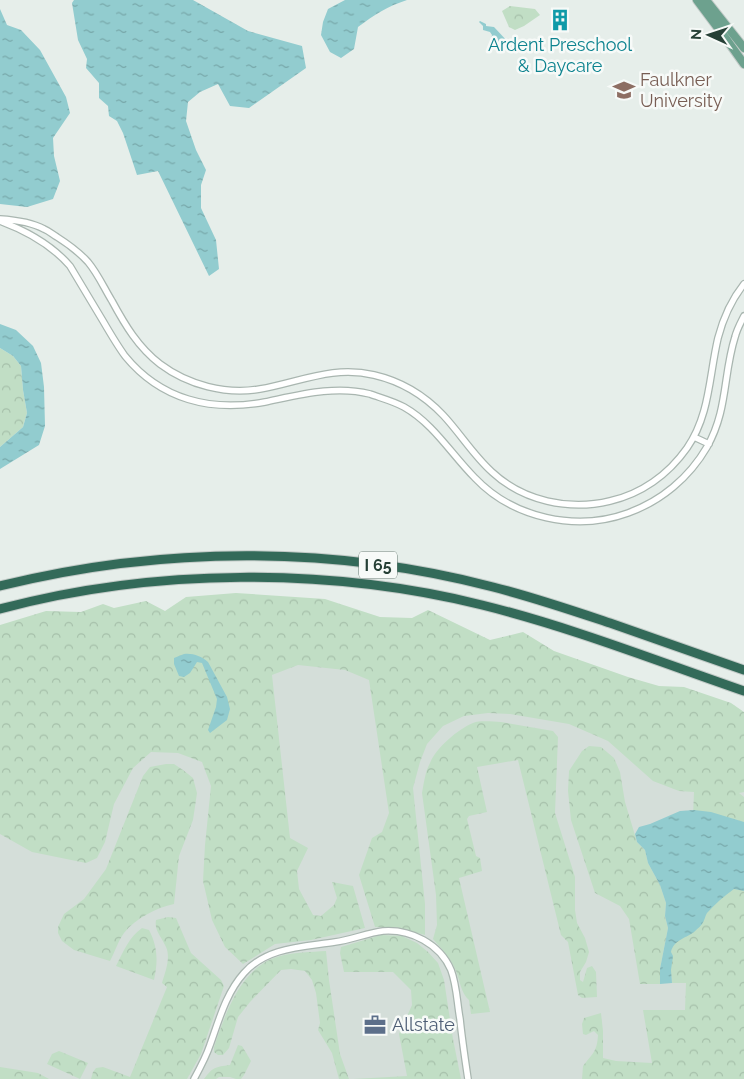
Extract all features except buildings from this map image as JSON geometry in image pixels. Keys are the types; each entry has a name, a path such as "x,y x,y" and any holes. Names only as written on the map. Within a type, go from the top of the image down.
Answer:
{"highway":[{"name":"I 65","path":"0,586 86,568 185,558 279,556 371,564 442,575 515,593 576,611 744,670"},
{"name":"I 65","path":"0,609 65,594 182,580 264,578 362,584 446,597 532,618 744,691"}],"main road":[{"path":"697,0 744,64"},
{"path":"706,0 744,48"}],"street":[{"path":"0,220 22,222 44,229 77,251 93,268 127,328 138,343 174,374 204,386 234,390 260,389 330,373 362,373 393,381 408,388 445,416 484,464 500,479 521,492 545,501 566,505 591,505 608,502 646,487 665,472 685,451 694,437 703,416 721,328 732,303 744,284"},
{"path":"0,220 35,236 62,256 125,355 146,378 171,393 187,400 226,406 257,403 333,390 351,391 378,397 398,404 414,413 437,434 475,479 488,490 509,504 531,514 558,520 585,522 615,517 633,511 655,501 677,484 698,461 709,444 721,413 732,345 744,316"},
{"path":"694,437 709,444"},
{"path":"194,1079 210,1046 227,999 236,983 252,965 278,951 339,942 383,931 404,932 423,940 434,947 447,964 456,989 468,1079"}],"shaded area":[{"path":"375,650 744,760 744,1079 0,1079 0,707"}],"green space":[{"path":"510,6 535,9 540,15 515,30 509,27 502,11"},
{"path":"0,348 13,356 21,366 27,413 23,427 0,447"},
{"path":"236,593 325,599 380,617 412,618 428,610 490,640 523,632 554,651 659,686 684,687 731,703 744,712 744,792 739,793 744,797 744,1079 582,1079 583,1066 595,1049 598,1035 594,1031 586,1035 583,1034 582,1024 584,1018 601,1013 603,1058 616,1061 652,1063 643,1010 685,1010 686,983 672,983 671,954 675,943 688,935 694,792 679,791 653,781 608,741 569,724 510,714 488,713 464,716 443,726 427,744 413,788 425,904 425,935 396,927 375,927 359,875 372,838 382,832 389,813 369,680 345,670 298,665 272,675 290,838 308,848 297,871 299,889 313,915 321,916 334,905 337,898 332,882 353,886 365,928 311,940 275,944 243,964 225,947 212,920 203,881 211,786 202,762 178,753 151,752 133,768 114,804 105,842 97,858 86,863 32,852 0,834 0,625 46,611 81,612 103,604 114,608 146,601 165,611 186,597"},
{"path":"483,721 501,722 553,731 558,737 555,813 575,877 577,923 585,938 589,952 580,972 580,980 583,982 587,968 592,966 596,972 597,997 582,998 578,995 568,942 561,935 518,760 477,767 487,812 469,816 467,819 476,856 480,858 482,871 459,878 490,1012 471,1014 469,1000 462,990 454,967 433,939 437,925 436,895 422,793 428,766 437,751 448,740 473,723"},
{"path":"589,746 601,747 614,758 620,772 625,802 637,842 645,850 648,863 660,885 666,903 665,916 668,928 660,969 660,984 640,984 629,919 620,906 595,893 571,820 568,791 569,771 582,751"},
{"path":"174,764 193,778 197,793 193,820 179,856 174,904 153,911 134,923 122,936 110,961 74,950 62,941 58,933 58,927 64,914 84,899 106,869 143,776 150,767"},
{"path":"168,917 176,918 191,953 221,980 224,986 201,1054 187,1079 91,1079 96,1068 103,1067 130,1077 167,987 162,983 168,956 164,943 157,931 156,920"},
{"path":"142,928 149,930 156,949 157,961 154,980 116,966 130,940"},
{"path":"381,935 402,936 417,943 438,963 444,980 461,1079 353,1079 407,1076 399,1034 412,1005 411,990 393,972 344,972 340,953 341,947"},
{"path":"326,951 340,1054 349,1079 339,1079 332,1053 318,1030 320,1023 316,993 312,980 305,971 281,970 238,1017 229,1048 223,1055 218,1055 214,1052 214,1047 230,1006 254,970 280,956"},
{"path":"238,1045 242,1046 251,1061 241,1079 219,1077 216,1079 204,1079 215,1068 230,1065"},
{"path":"59,1051 88,1063 80,1079 47,1064 52,1054"},
{"path":"0,1067 38,1073 49,1079 0,1079"}],"water":[{"path":"74,0 193,0 248,31 302,46 306,68 249,108 230,106 218,84 200,92 188,102 186,121 196,150 206,170 201,185 201,208 216,240 219,269 209,276 158,171 137,175 123,133 117,121 109,116 108,106 99,98 99,83 86,68 87,59 78,40 72,3"},
{"path":"345,0 407,0 381,11 358,27 354,49 341,58 330,52 321,35 328,9"},
{"path":"0,9 7,25 21,30 40,50 66,97 70,113 53,138 54,156 60,181 53,199 27,207 0,204"},
{"path":"480,21 486,24 486,26 494,27 509,43 503,50 499,42 496,44 491,39 492,35 490,32 483,30"},
{"path":"0,324 16,330 33,346 41,363 45,426 39,445 0,469 0,447 23,427 27,413 21,366 13,356 0,348"},
{"path":"184,654 197,655 208,662 227,697 230,709 227,720 210,733 208,730 217,699 202,663 197,662 190,673 184,677 179,676 174,664 174,658"},
{"path":"680,811 711,812 744,822 744,891 734,889 727,894 707,913 700,927 674,945 671,952 673,956 672,983 660,984 660,969 668,928 665,916 666,903 660,885 648,863 645,850 637,842 635,834 639,827"}],"place":[{"name":"Ardent Preschool & Daycare","path":"560,20"},
{"name":"Faulkner University","path":"624,90"},
{"name":"Allstate","path":"375,1025"}]}
